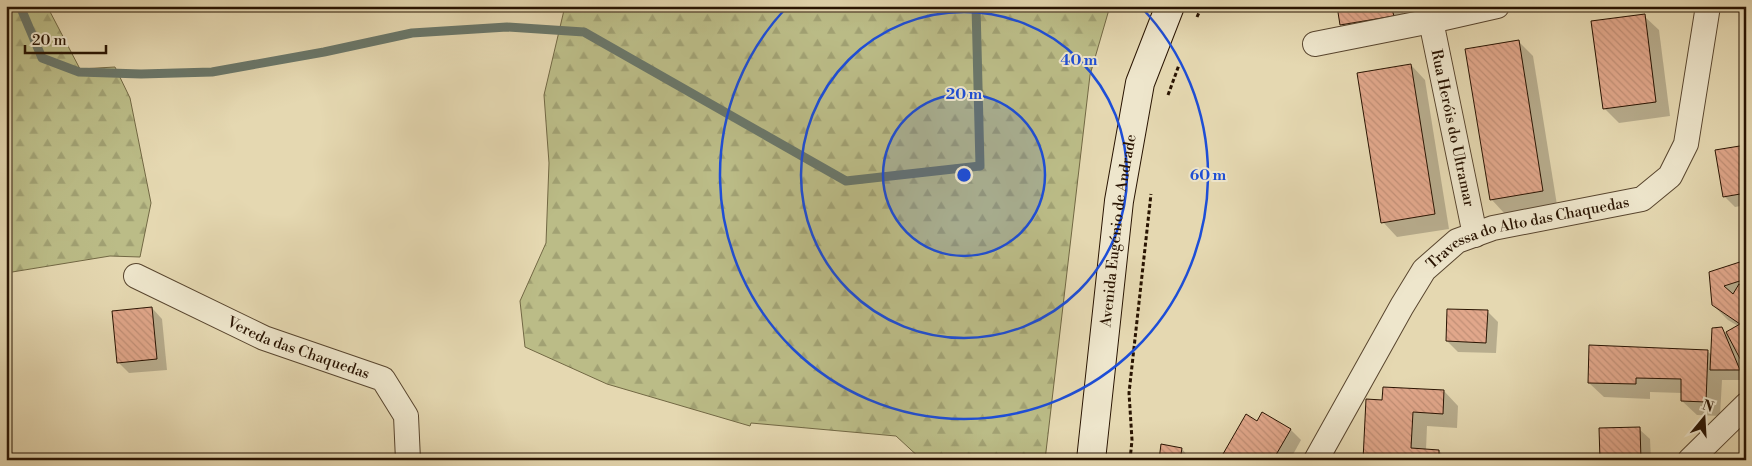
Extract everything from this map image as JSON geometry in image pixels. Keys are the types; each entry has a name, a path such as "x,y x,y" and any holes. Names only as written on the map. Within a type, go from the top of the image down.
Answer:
{"main road":[{"name":"Avenida Eugénio de Andrade","path":"1091,460 1119,201 1140,83 1170,6"}],"street":[{"path":"1315,44 1497,6"},
{"name":"Travessa do Alto das Chaquedas","path":"1316,460 1424,270 1457,241 1493,228 1642,200 1670,176 1686,144 1708,6"},
{"name":"Rua Heróis do Ultramar","path":"1431,20 1475,235"},
{"name":"Vereda das Chaquedas","path":"136,276 264,338 383,380 406,416 408,460"},
{"path":"1690,460 1746,405"}],"path":[{"path":"1195,23 1202,6"},
{"path":"1167,102 1182,58"},
{"path":"1130,460 1132,440 1129,393 1151,186"}],"green space":[{"path":"6,6 47,6 80,69 115,67 130,98 151,203 140,257 110,256 6,273"},
{"path":"565,6 1110,6 1090,75 1045,460 922,460 896,436 751,423 750,426 607,384 525,347 520,301 546,243 549,163 544,95"}],"building":[{"path":"1337,6 1391,6 1394,16 1340,25"},
{"path":"1645,14 1656,102 1603,109 1591,21"},
{"path":"1519,40 1543,191 1490,200 1465,49"},
{"path":"1411,64 1435,214 1381,223 1357,73"},
{"path":"1746,145 1746,193 1723,197 1715,150"},
{"path":"1746,260 1746,279 1724,286 1733,294 1739,284 1746,289 1746,370 1726,332 1740,324 1712,305 1709,272"},
{"path":"152,307 157,359 117,363 112,311"},
{"path":"1447,309 1488,310 1486,343 1446,341"},
{"path":"1722,327 1740,370 1710,370 1712,328"},
{"path":"1589,345 1708,350 1706,402 1681,401 1681,379 1636,378 1636,384 1588,383"},
{"path":"1383,387 1444,390 1443,414 1413,412 1411,448 1439,450 1439,460 1363,460 1366,399 1382,400"},
{"path":"1262,412 1291,429 1273,460 1233,460 1223,454 1246,414 1257,421"},
{"path":"1640,427 1641,460 1600,460 1599,428"},
{"path":"1161,444 1182,448 1180,460 1159,460"}],"waterway":[{"path":"20,6 42,58 79,72 141,74 212,72 324,52 412,33 507,27 584,32 846,181 980,166 976,6"}]}
